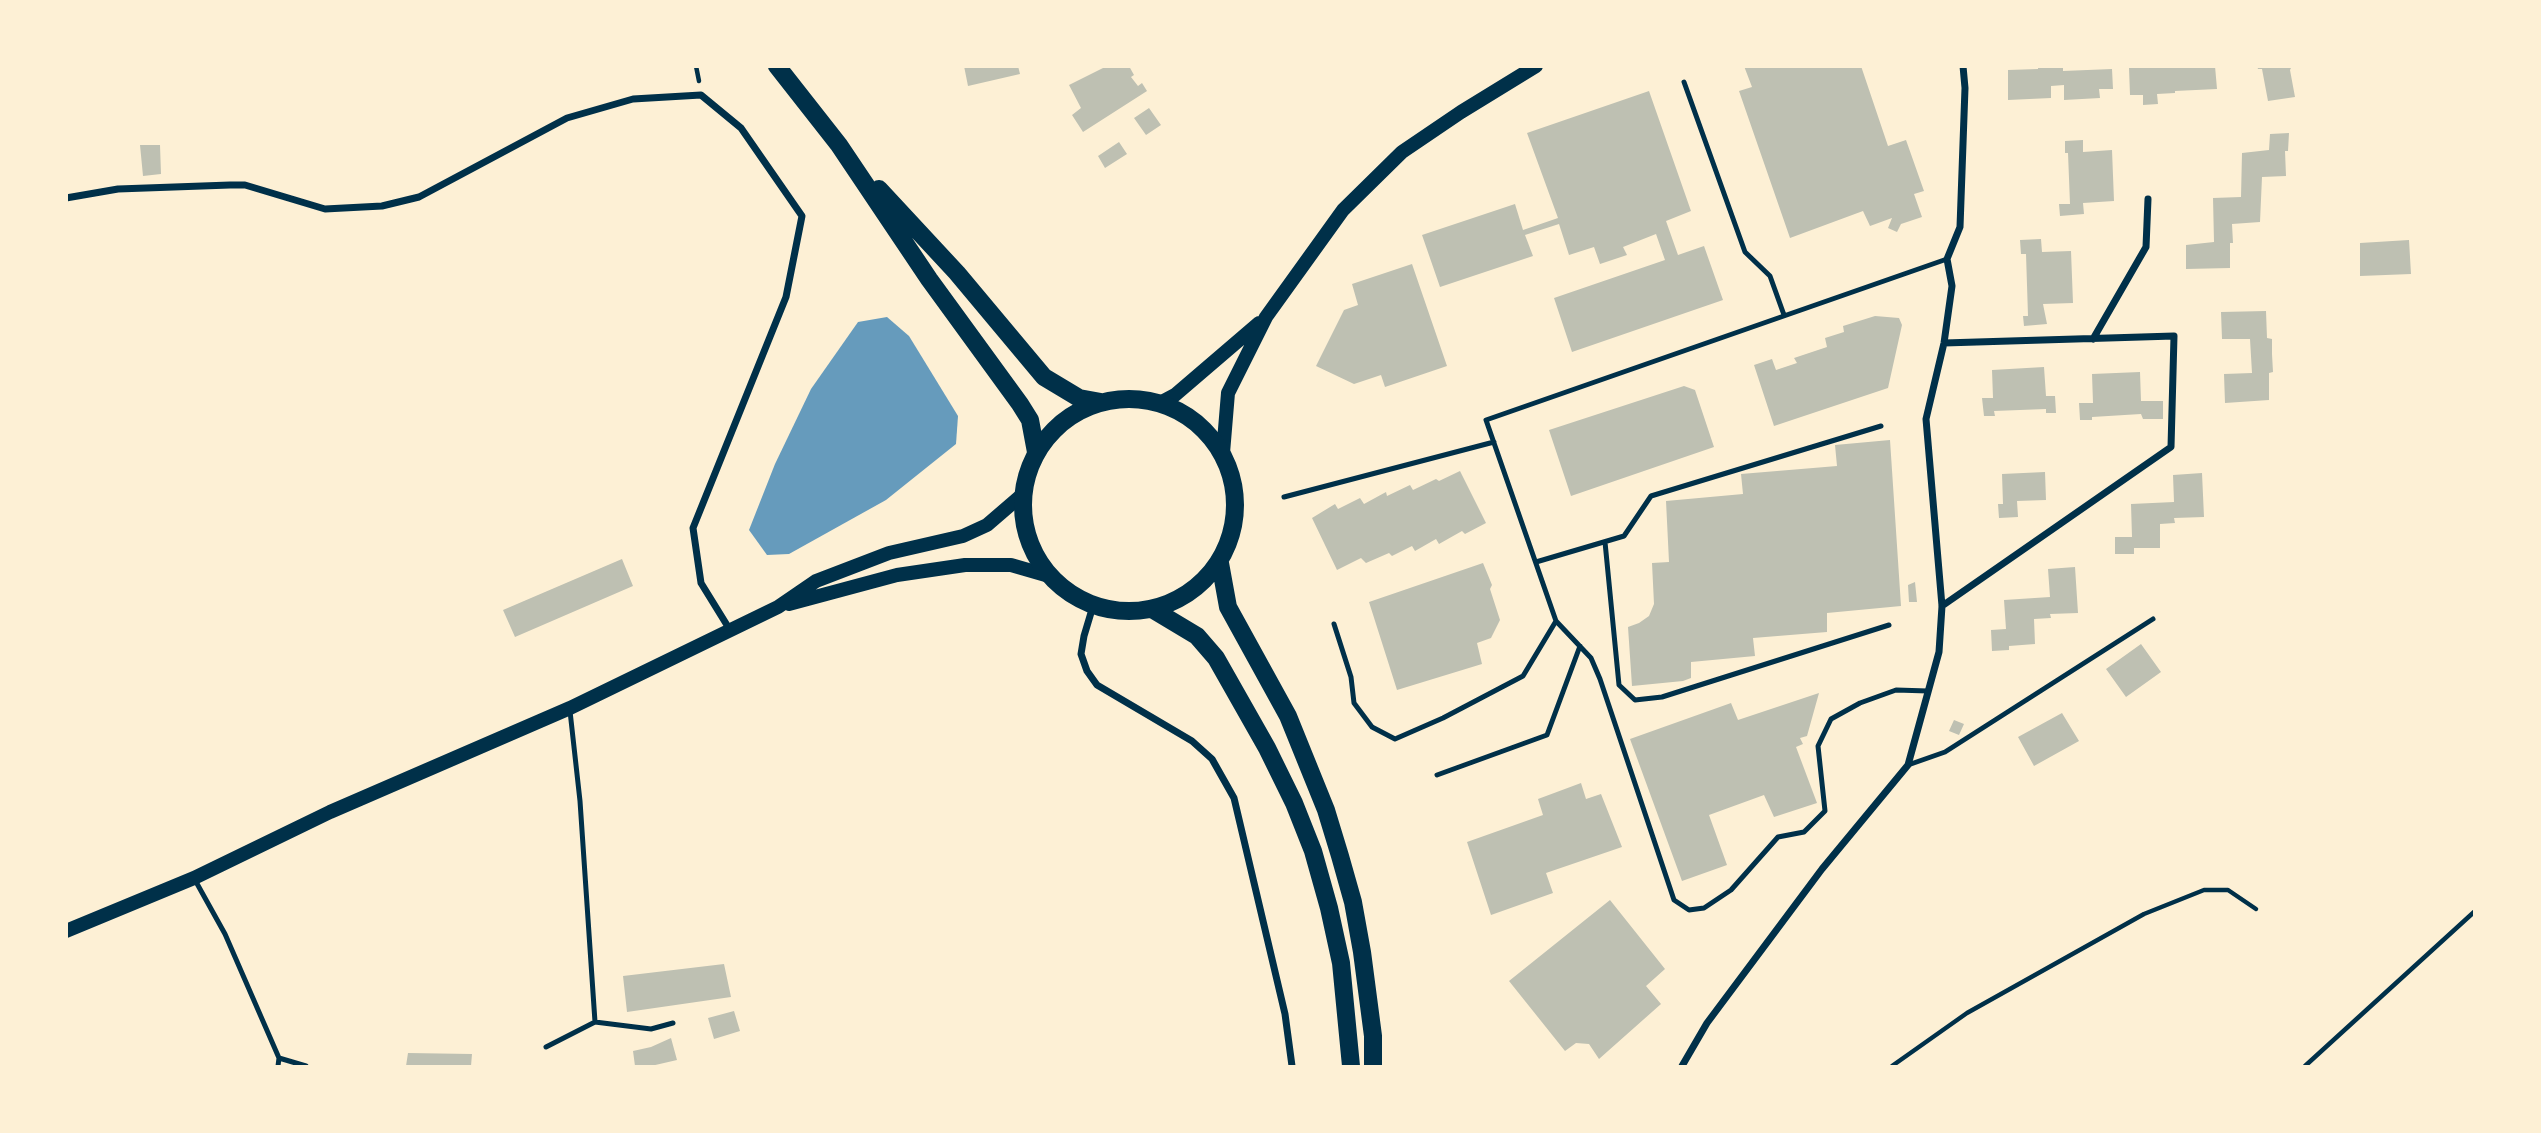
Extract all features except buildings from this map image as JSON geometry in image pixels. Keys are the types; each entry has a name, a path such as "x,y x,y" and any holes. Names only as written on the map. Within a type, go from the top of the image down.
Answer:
{"main road":[{"path":"777,66 839,145 929,279 1020,404 1030,420 1036,452"},
{"path":"1223,453 1228,393 1266,317 1343,210 1402,152 1536,66"},
{"path":"839,145 957,273 1044,377 1079,398 1101,402"},
{"path":"1160,403 1175,395 1266,317"},
{"path":"1130,398 1160,403 1197,422 1223,453 1236,490 1234,528 1220,563 1201,584 1178,600 1152,610 1122,612 1093,606 1069,594 1049,576 1033,551 1024,523 1023,494 1027,472 1036,452 1053,430 1075,413 1101,402 1130,398"},
{"path":"66,931 194,877 330,812 570,708 778,607 816,581 889,553 963,536 987,525 1023,494"},
{"path":"1220,563 1228,607 1288,716 1326,810 1340,856 1353,902 1362,952 1373,1035 1373,1066"},
{"path":"778,607 897,575 965,565 1011,565 1049,576"},
{"path":"1152,610 1197,636 1216,657 1267,748 1294,803 1316,863 1341,963 1351,1066"}],"street":[{"path":"1682,1066 1707,1023 1822,869 1908,765 1939,652 1942,606 1926,418 1944,344 1952,286 1947,259 1960,227 1965,88 1963,66"},
{"path":"66,198 118,189 246,186 325,209 382,206 419,197 567,118 633,99 702,95 741,128 802,216 786,297 693,528 701,583 730,630"},
{"path":"2093,339 2146,247 2148,198"},
{"path":"1942,606 2171,447 2174,336 1944,344"},
{"path":"1093,606 1081,654 1087,671 1097,685 1192,741 1212,759 1234,798 1285,1014 1292,1066"}],"lane":[{"path":"1684,82 1745,252 1770,276 1784,315"},
{"path":"1928,691 1896,690 1860,703 1831,719 1818,747 1825,811 1804,832 1777,837 1731,890 1704,908 1689,911 1674,900 1591,658 1556,621 1486,420 1947,259"},
{"path":"1536,562 1624,536 1651,496 1881,426"},
{"path":"1284,497 1494,442"},
{"path":"1605,542 1619,685 1635,700 1662,697 1889,625"},
{"path":"1908,765 1945,752 2153,619"},
{"path":"1334,624 1351,677 1354,703 1372,727 1395,739 1443,718 1523,676 1556,621"},
{"path":"1437,775 1547,735 1580,646"},
{"path":"570,708 580,801 595,1022"},
{"path":"194,877 225,934 279,1058 278,1066"},
{"path":"546,1047 595,1022 651,1029 673,1023"},
{"path":"279,1058 306,1066"}],"path":[{"path":"1892,1066 1967,1013 2144,914 2204,890 2228,890 2256,909"},
{"path":"2305,1066 2474,912"}],"water":[{"path":"887,317 909,336 958,416 956,444 886,500 789,554 767,555 749,530 775,464 811,389 858,322"}]}
